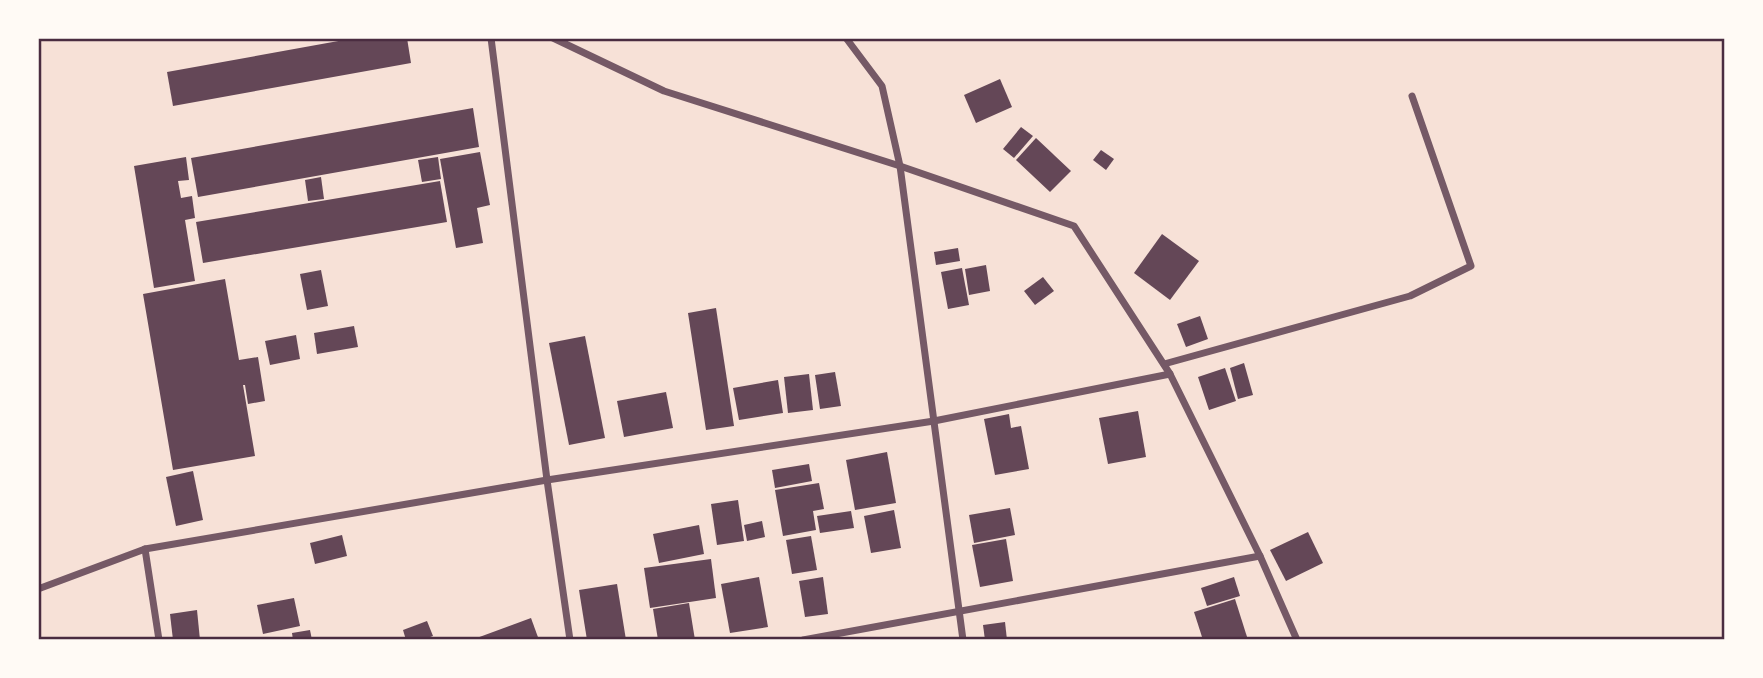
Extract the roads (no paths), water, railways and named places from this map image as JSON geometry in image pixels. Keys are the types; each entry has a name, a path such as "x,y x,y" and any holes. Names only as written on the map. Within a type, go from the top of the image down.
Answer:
{"street":[{"path":"491,38 570,639"},
{"path":"553,38 664,90 900,166 1074,226 1170,374 1260,556 1297,639"},
{"path":"846,38 882,86 900,166 963,639"},
{"path":"1164,364 1410,296 1471,266 1412,96"},
{"path":"38,589 145,550 547,480 934,421 1170,374"},
{"path":"145,550 159,639"},
{"path":"803,639 1260,556"}]}
